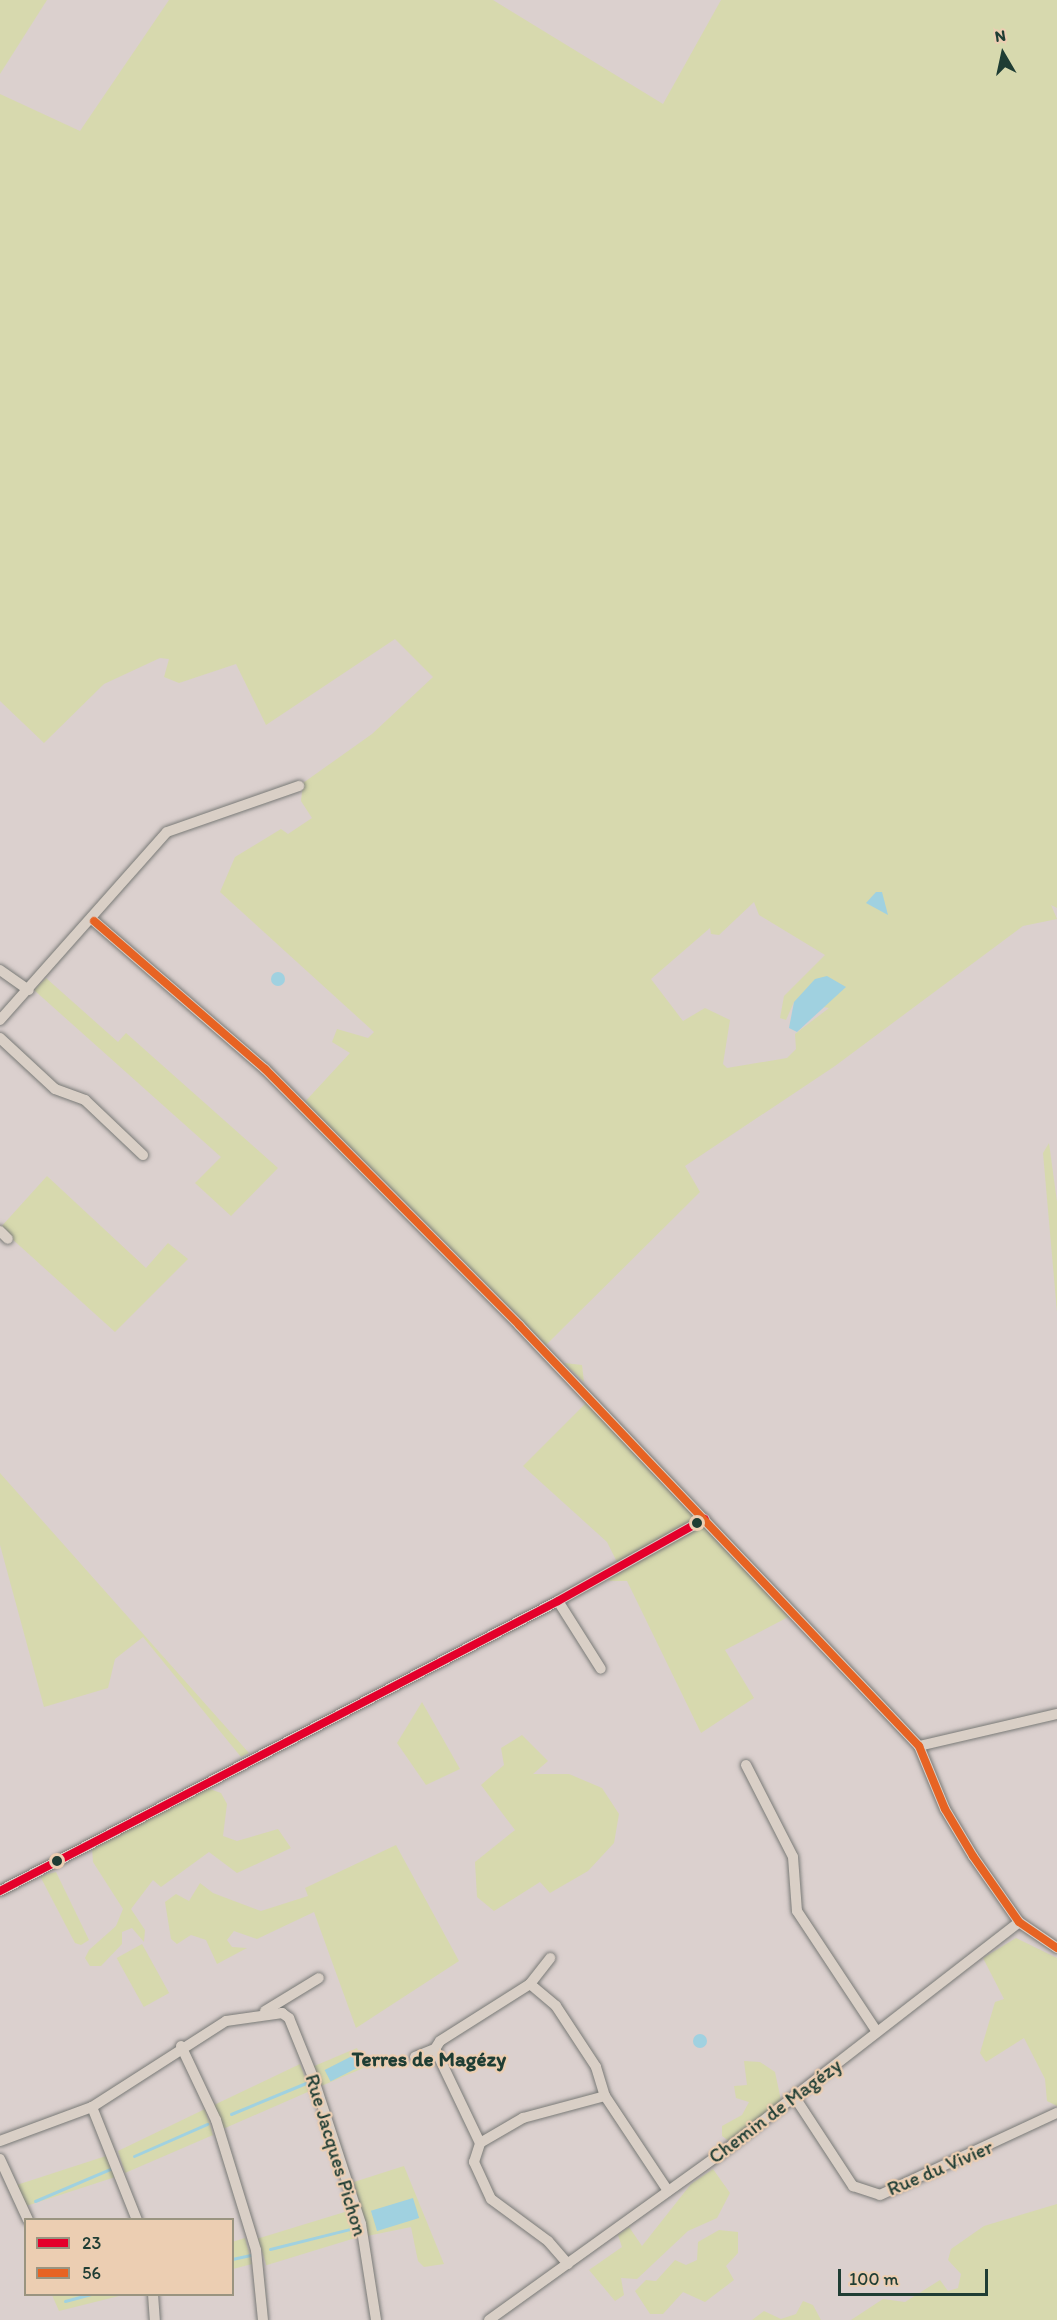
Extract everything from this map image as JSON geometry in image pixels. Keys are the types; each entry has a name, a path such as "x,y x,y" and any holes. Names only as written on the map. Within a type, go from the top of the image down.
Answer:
{"street":[{"path":"0,1020 94,921 167,832 299,786"},
{"path":"94,921 265,1070 705,1519 919,1746 945,1809 1019,1922 1057,1948"},
{"path":"0,970 29,990"},
{"path":"0,1038 55,1089 85,1100 143,1155"},
{"path":"0,1891 558,1601 705,1519"},
{"path":"558,1601 601,1669"},
{"path":"919,1746 1057,1714"},
{"path":"746,1765 794,1857 796,1911 877,2032"},
{"name":"Chemin de Magézy","path":"489,2320 668,2191 1019,1922"},
{"path":"416,2057 435,2049 440,2041 530,1984 550,1958"},
{"path":"0,2141 92,2108 181,2046 226,2021 265,2012 319,1978"},
{"path":"530,1984 556,2006 596,2067 605,2096 668,2191"},
{"name":"Rue Jacques Pichon","path":"265,2012 289,2018 313,2077 361,2224 376,2320"},
{"path":"181,2046 216,2120 256,2250 263,2320"},
{"path":"435,2049 480,2143"},
{"path":"568,2264 548,2241 491,2199 474,2162 480,2143 523,2118 605,2096"},
{"name":"Rue du Vivier","path":"794,2096 853,2186 880,2195 1057,2113"},
{"path":"92,2108 136,2218"},
{"path":"0,2159 27,2218"},
{"path":"153,2296 155,2320"}],"green space":[{"path":"0,0 47,0 0,74"},
{"path":"169,0 493,0 663,104 721,0 1057,0 1057,908 1051,905 1057,919 1023,926 835,1066 685,1166 700,1192 546,1345 301,1106 350,1053 332,1042 337,1029 368,1038 374,1032 220,892 235,857 281,829 288,834 312,818 301,801 303,783 372,734 433,677 395,639 266,725 236,664 179,683 164,677 169,659 160,658 104,684 44,743 0,701 0,94 80,131","holes":["754,902 759,915 825,955 784,996 780,1018 786,1020 794,1002 829,1008 795,1034 796,1049 787,1058 727,1068 723,1064 730,1020 705,1008 683,1021 651,979 710,928 711,934 719,935"]},
{"path":"46,978 118,1042 126,1033 278,1168 231,1216 195,1183 221,1157 34,990"},
{"path":"1049,1143 1057,1202 1057,1312 1043,1153"},
{"path":"47,1176 146,1268 168,1243 188,1259 115,1332 0,1228"},
{"path":"564,1363 582,1365 584,1382"},
{"path":"590,1399 794,1614 725,1650 754,1698 701,1733 627,1581 610,1581 606,1575 619,1566 607,1542 523,1466"},
{"path":"0,1473 249,1753 241,1757 143,1637 115,1659 108,1688 44,1707 0,1545"},
{"path":"422,1702 460,1769 426,1785 397,1743"},
{"path":"522,1735 548,1761 533,1774 569,1774 602,1788 619,1814 614,1843 588,1871 550,1893 540,1882 494,1911 477,1897 475,1862 515,1830 481,1785 504,1765 501,1748"},
{"path":"196,1784 221,1793 227,1804 223,1836 237,1841 278,1829 291,1848 237,1873 209,1852 161,1887 153,1880 131,1909 145,1930 144,1942 132,1928 122,1932 122,1944 101,1966 90,1966 85,1958 89,1950 116,1926 123,1909 93,1862 92,1848"},
{"path":"396,1845 459,1961 356,2028 314,1912 257,1939 234,1931 227,1940 232,1947 247,1948 217,1964 206,1940 191,1935 177,1944 171,1939 165,1902 176,1894 189,1901 200,1883 213,1893 261,1911 308,1896 305,1888"},
{"path":"56,1872 89,1940 81,1945 75,1943 40,1876"},
{"path":"1016,1938 1057,1958 1057,2106 1047,2101 1045,2079 1024,2038 986,2062 980,2053 995,2002 1004,1999 983,1958"},
{"path":"142,1944 169,1993 144,2007 117,1958"},
{"path":"357,2048 365,2067 322,2086 314,2066"},
{"path":"744,2061 760,2062 775,2072 782,2105 733,2144 722,2136 722,2126 742,2115 749,2102 736,2098 734,2086 747,2085"},
{"path":"300,2064 310,2091 223,2129 214,2105"},
{"path":"205,2109 213,2135 125,2173 118,2151"},
{"path":"109,2155 116,2177 24,2207 17,2185"},
{"path":"404,2166 444,2264 424,2267 418,2261 411,2227 367,2236 354,2182"},
{"path":"713,2169 730,2193 717,2218 688,2231 637,2279 621,2278 624,2295 615,2301 589,2270 622,2247 618,2235 629,2227 642,2246 691,2184"},
{"path":"1057,2204 1057,2320 851,2320 883,2299 905,2302 940,2280 948,2291 958,2288 961,2274 948,2260 951,2249 984,2226"},
{"path":"348,2211 356,2238 266,2265 258,2238"},
{"path":"719,2230 738,2232 738,2253 726,2266 734,2280 705,2302 683,2292 663,2314 650,2314 635,2291 646,2280 656,2281 675,2260 686,2265 697,2260 698,2242"},
{"path":"245,2238 252,2264 234,2269 234,2241"},
{"path":"52,2296 119,2296 59,2311"},
{"path":"803,2301 813,2305 821,2320 752,2320 764,2311 781,2319 796,2314"}],"water":[{"path":"876,892 882,892 888,915 866,903"},
{"path":"278,972 283,974 285,979 283,984 278,986 273,984 271,979 273,974"},
{"path":"827,976 846,987 797,1032 789,1028 794,1002 815,979"},
{"path":"700,2034 705,2036 707,2041 705,2046 700,2048 695,2046 693,2041 695,2036"},
{"path":"354,2055 360,2067 330,2082 325,2070"},
{"path":"413,2198 419,2218 377,2231 371,2211"}],"waterway":[{"path":"231,2114 306,2083"},
{"path":"134,2156 207,2124"},
{"path":"35,2201 110,2169"},
{"path":"270,2249 350,2229"},
{"path":"234,2259 251,2255"},
{"path":"65,2301 84,2296"}],"transit line":[{"name":"56","path":"94,921 265,1069 519,1325 919,1746 945,1809 973,1856 1019,1922 1057,1948"},
{"name":"23","path":"0,1891 558,1601 705,1519"}],"district":[{"name":"Terres de Magézy","path":"429,2059"}]}
